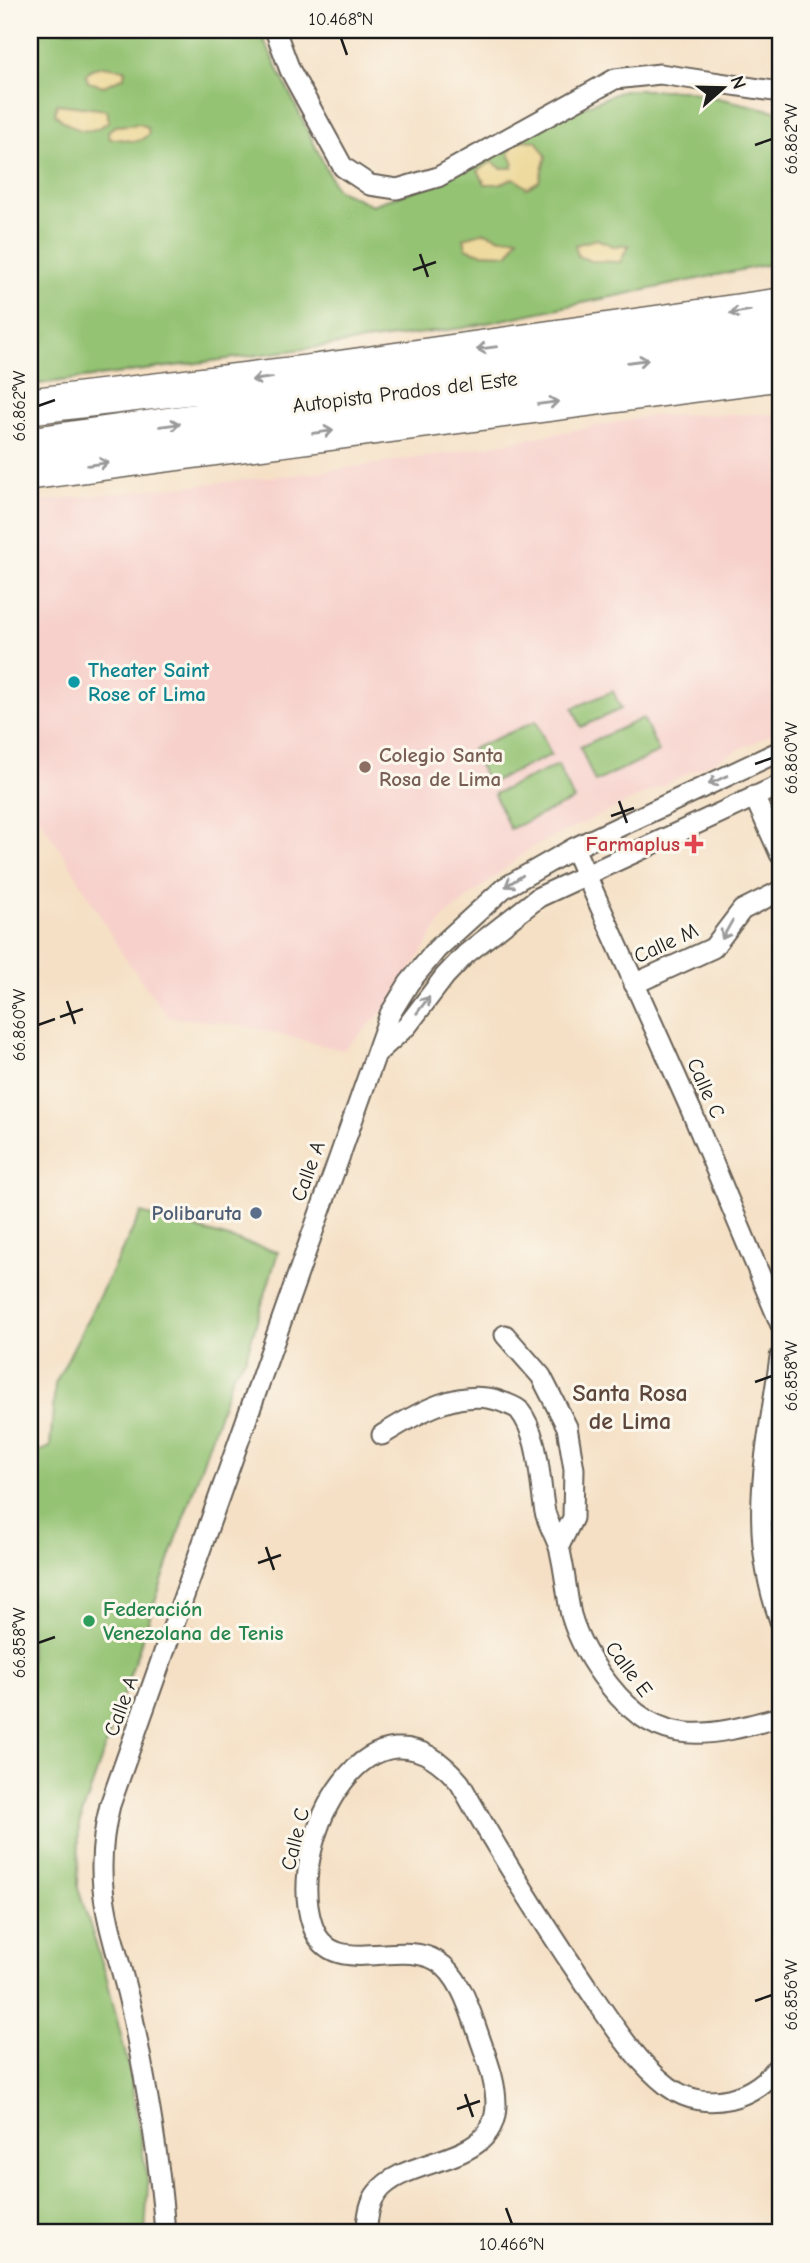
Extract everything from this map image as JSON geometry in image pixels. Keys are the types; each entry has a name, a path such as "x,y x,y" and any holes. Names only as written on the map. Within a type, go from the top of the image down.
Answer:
{"highway":[{"name":"Autopista Prados del Este","path":"30,445 703,335 780,306"},
{"name":"Autopista Prados del Este","path":"30,406 315,372 703,335 780,339"},
{"path":"30,472 780,373"}],"street":[{"path":"275,30 290,70 343,167 370,185 397,189 438,177 615,79 660,74 780,92"},
{"name":"Calle A","path":"165,2233 148,2097 100,1881 103,1831 297,1271 390,1014 408,984 444,942 504,888 574,848 780,751"},
{"name":"Calle A","path":"376,1054 407,1026 445,976 489,933 539,897 585,873 780,785"},
{"path":"754,796 780,854"},
{"name":"Calle C","path":"574,848 691,1110 780,1323"},
{"name":"Calle M","path":"634,984 713,948 741,909 780,891"},
{"path":"505,1335 541,1376 567,1427 574,1469 573,1518 559,1546"},
{"path":"780,1357 761,1486 760,1531 765,1571 780,1621"},
{"name":"Calle E","path":"382,1435 412,1416 442,1403 468,1398 494,1398 518,1408 532,1433 546,1517 559,1546 572,1617 585,1648 602,1676 638,1717 689,1734 741,1728 780,1717"},
{"name":"Calle C","path":"366,2233 375,2195 388,2180 477,2144 493,2127 496,2106 494,2082 468,2005 453,1976 439,1962 424,1954 342,1955 328,1950 319,1940 312,1924 307,1887 320,1823 350,1771 372,1754 410,1750 444,1763 460,1783 547,1928 608,2018 651,2071 671,2088 693,2098 712,2101 734,2099 771,2079 780,2063"}],"shaded area":[{"name":"Colegio Santa Rosa de Lima","path":"780,414 780,730 531,848 444,917 386,1009 343,1050 239,1025 168,1017 123,955 66,858 30,805 30,502 311,473 443,454 656,415"}],"green space":[{"path":"30,30 259,30 336,189 372,205 441,181 533,128 624,90 683,90 780,112 780,262 463,328 30,385"},
{"path":"613,691 621,709 581,727 573,708"},
{"path":"643,718 659,752 595,782 580,747"},
{"path":"536,721 551,755 488,784 472,749"},
{"path":"558,765 574,800 510,829 494,794"},
{"name":"Federación Venezolana de Tenis","path":"141,1213 278,1252 246,1357 233,1374 79,1824 78,1888 106,1975 129,2068 148,2184 145,2233 30,2233 30,1455 50,1447 55,1384"}],"sand":[{"path":"103,66 125,69 124,77 104,86 88,82 86,75 91,69"},
{"path":"57,104 107,110 109,121 95,129 74,128 55,114"},
{"path":"140,124 147,127 149,133 140,140 110,139 108,131 115,126"},
{"path":"536,141 546,156 539,181 527,188 514,178 499,184 485,184 478,170 492,162 501,168 512,168 514,163 509,154 514,142"},
{"path":"485,232 501,238 518,237 509,254 480,253 466,248 464,238"},
{"path":"597,239 613,246 629,245 620,262 591,261 578,256 575,245"}],"place":[{"name":"Theater Saint Rose of Lima","path":"74,682"},
{"name":"Colegio Santa Rosa de Lima","path":"365,767"},
{"name":"Farmaplus","path":"694,844"},
{"name":"Polibaruta","path":"256,1213"},
{"name":"Federación Venezolana de Tenis","path":"89,1621"}],"district":[{"name":"Santa Rosa de Lima","path":"630,1407"}]}
